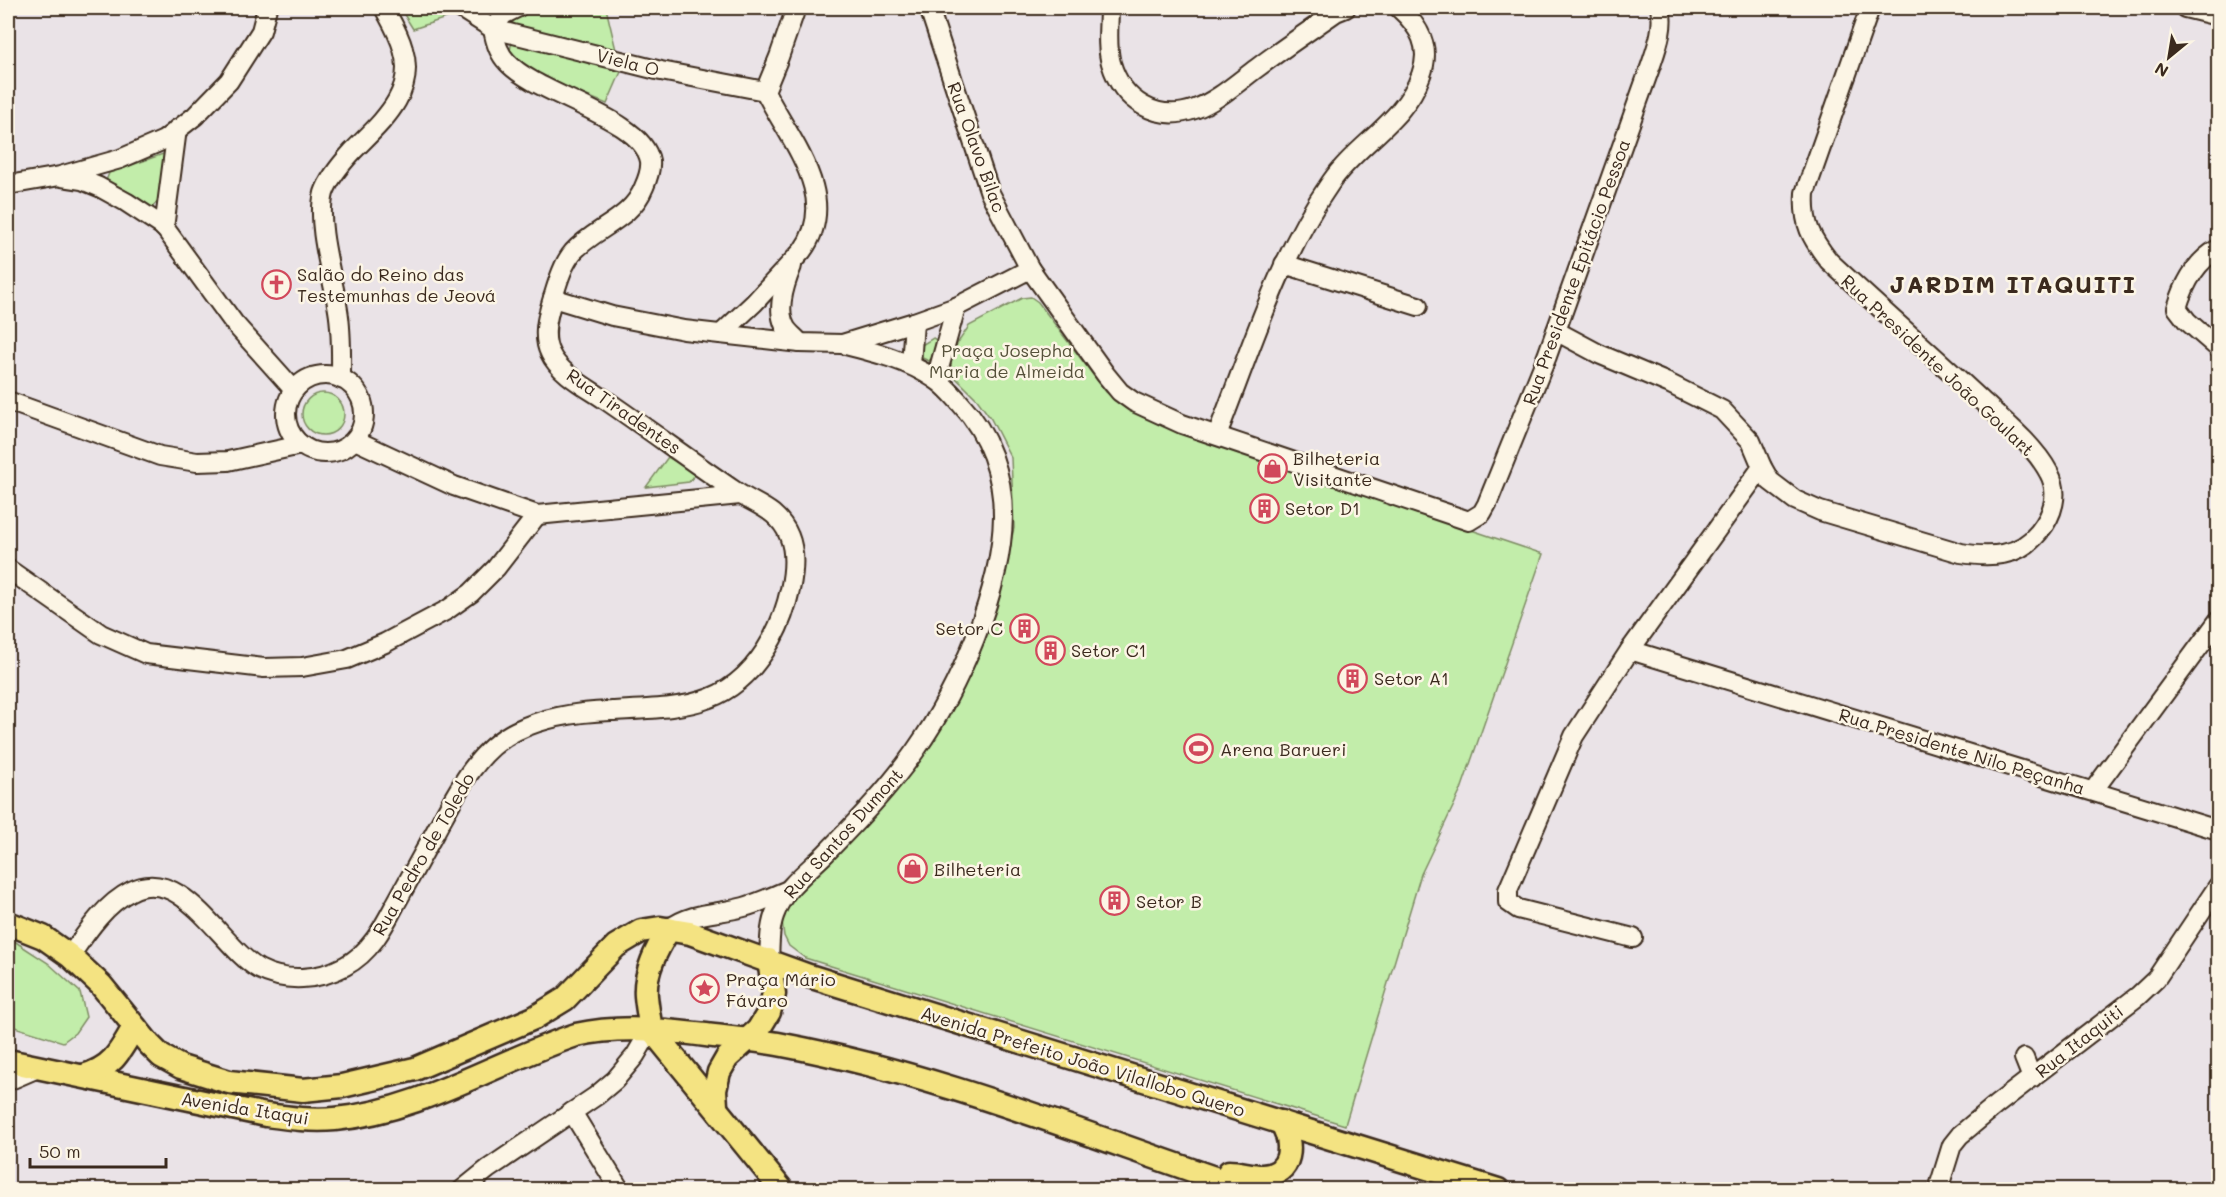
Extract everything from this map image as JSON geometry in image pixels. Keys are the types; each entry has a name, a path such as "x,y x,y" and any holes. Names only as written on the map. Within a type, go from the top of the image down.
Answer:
{"main road":[{"name":"Avenida Itaqui","path":"8,923 43,937 70,956 101,985 134,1028 162,1056 181,1067 201,1074 262,1087 303,1090 323,1090 415,1069 553,1008 565,999 598,963 625,939 641,931 669,929"},
{"name":"Avenida Prefeito João Vilallobo Quero","path":"669,929 715,941 810,976 943,1018 1498,1190"},
{"path":"669,929 655,953 646,984 645,994 651,1029 716,1106 782,1190"},
{"path":"716,1106 715,1090 718,1072 727,1058 749,1040 765,1020 772,1003 773,984 769,960"},
{"path":"83,1076 100,1070 111,1062 134,1028"},
{"name":"Avenida Itaqui","path":"8,1061 266,1115 304,1120 336,1119 396,1107 426,1097 576,1035 596,1030 651,1029"},
{"path":"651,1029 793,1047 926,1081 1034,1115 1250,1190"},
{"path":"1210,1176 1233,1172 1265,1176 1278,1170 1285,1162 1290,1145 1288,1132 1281,1122"}],"street":[{"path":"8,184 60,176 120,159 164,140 195,116 229,81 261,31 267,8"},
{"path":"340,379 341,347 338,313 323,229 324,196 333,176 348,156 390,112 401,93 407,62 400,39 384,8"},
{"name":"Viela O","path":"460,8 493,29 661,71 765,91"},
{"path":"493,29 503,15 517,8"},
{"path":"721,334 754,303 795,258 808,243 815,226 816,194 798,152 765,91 796,8"},
{"name":"Rua Olavo Bilac","path":"929,8 990,193 1030,269 1120,392 1154,412 1463,520"},
{"path":"1109,8 1110,60 1118,80 1130,97 1146,108 1161,114 1176,114 1197,108 1336,12 1346,8"},
{"path":"1217,435 1284,264 1296,240 1332,180 1358,151 1398,114 1421,76 1426,55 1422,36 1412,20 1399,8"},
{"name":"Rua Presidente Epitácio Pessoa","path":"1463,520 1473,520 1482,513 1487,504 1556,331 1659,40 1662,15 1660,8"},
{"name":"Rua Presidente João Goulart","path":"1556,331 1599,354 1668,383 1722,410 1751,441 1770,481 1795,500 1820,511 1961,553 1996,556 2011,553 2027,544 2048,520 2053,507 2055,492 2049,473 2032,451 1985,404 1829,261 1808,229 1804,212 1804,193 1870,8"},
{"path":"2185,8 2218,16"},
{"name":"Rua Tiradentes","path":"493,29 495,43 507,63 527,77 635,135 646,150 651,166 640,198 626,213 592,236 572,254 562,272 546,321 548,351 572,378 659,436 740,495"},
{"path":"164,228 177,129"},
{"path":"60,176 82,180 99,187 164,228 234,323 294,390"},
{"path":"2218,249 2208,254 2197,266 2185,286 2177,308 2187,321 2218,348"},
{"path":"795,258 783,294 781,309 786,329 800,342"},
{"path":"1284,264 1418,306"},
{"path":"553,298 612,316 684,330 842,344 956,307 1030,269"},
{"path":"936,379 956,307"},
{"path":"911,365 914,322"},
{"name":"Rua Santos Dumont","path":"769,960 771,927 776,910 788,890 895,779 939,712 971,650 991,588 1003,516 999,477 989,447 974,418 936,379 911,365 842,344"},
{"path":"328,375 340,379 351,385 359,394 364,418 361,429 355,440 335,452 311,451 292,436 288,424 288,402 294,390 304,381 316,376 328,375"},
{"path":"8,401 160,456 197,462 228,461 301,445"},
{"path":"355,440 454,486 537,515 740,495"},
{"path":"1633,938 1518,909 1508,902 1508,890 1569,746 1599,695 1762,467"},
{"name":"Rua Pedro de Toledo","path":"70,956 87,932 114,902 136,888 159,885 189,901 258,968 291,978 309,978 338,970 351,963 366,952 384,927 461,785 477,762 496,744 516,730 582,712 667,708 709,700 730,690 749,672 781,621 789,595 793,552 789,536 780,520 768,510 740,495"},
{"path":"8,569 100,634 146,654 264,668 302,667 347,659 385,643 447,610 471,592 496,568 537,515"},
{"name":"Rua Presidente Nilo Peçanha","path":"1630,650 2093,791 2218,621"},
{"path":"2093,791 2218,830"},
{"name":"Rua Itaquiti","path":"1938,1190 1952,1145 1960,1135 2138,996 2156,979 2218,886"},
{"path":"669,929 678,922 691,917 746,906 788,890"},
{"path":"462,1190 488,1169 596,1096 623,1072 651,1029"},
{"path":"2024,1058 2032,1078"},
{"path":"8,1081 38,1068"},
{"path":"572,1112 620,1190"}],"green space":[{"path":"400,8 436,8 449,17 413,29"},
{"path":"526,8 606,8 616,50 519,29 511,21 510,16"},
{"path":"512,42 623,67 607,104 555,83 530,69 510,50"},
{"path":"163,154 167,156 159,199 152,208 134,195 106,181 109,173"},
{"name":"Arena Barueri","path":"1031,297 1038,302 1106,392 1148,419 1175,431 1543,554 1461,790 1421,874 1345,1125 805,958 789,946 784,936 783,911 837,855 888,795 1003,577 1014,528 1011,458 991,419 976,398 955,377 950,363 955,347 969,326 1022,298"},
{"path":"933,338 940,342 929,361 920,357 920,346"},
{"path":"323,393 338,399 344,414 338,429 323,435 308,429 302,414 308,399"},
{"path":"668,457 692,471 694,476 689,482 646,487"},
{"path":"8,937 48,963 80,992 86,1017 75,1033 63,1042 8,1025"}],"place":[{"name":"Salão do Reino das Testemunhas de Jeová","path":"276,284"},
{"name":"Bilheteria Visitante","path":"1272,468"},
{"name":"Setor D1","path":"1264,508"},
{"name":"Setor C","path":"1024,628"},
{"name":"Setor C1","path":"1050,650"},
{"name":"Setor A1","path":"1353,678"},
{"name":"Arena Barueri","path":"1199,749"},
{"name":"Bilheteria","path":"913,869"},
{"name":"Setor B","path":"1115,901"},
{"name":"Praça Mário Fávaro","path":"705,989"}],"district":[{"name":"JARDIM ITAQUITI","path":"2013,283"}],"park label":[{"name":"Praça Josepha Maria de Almeida","path":"1007,360"}]}
